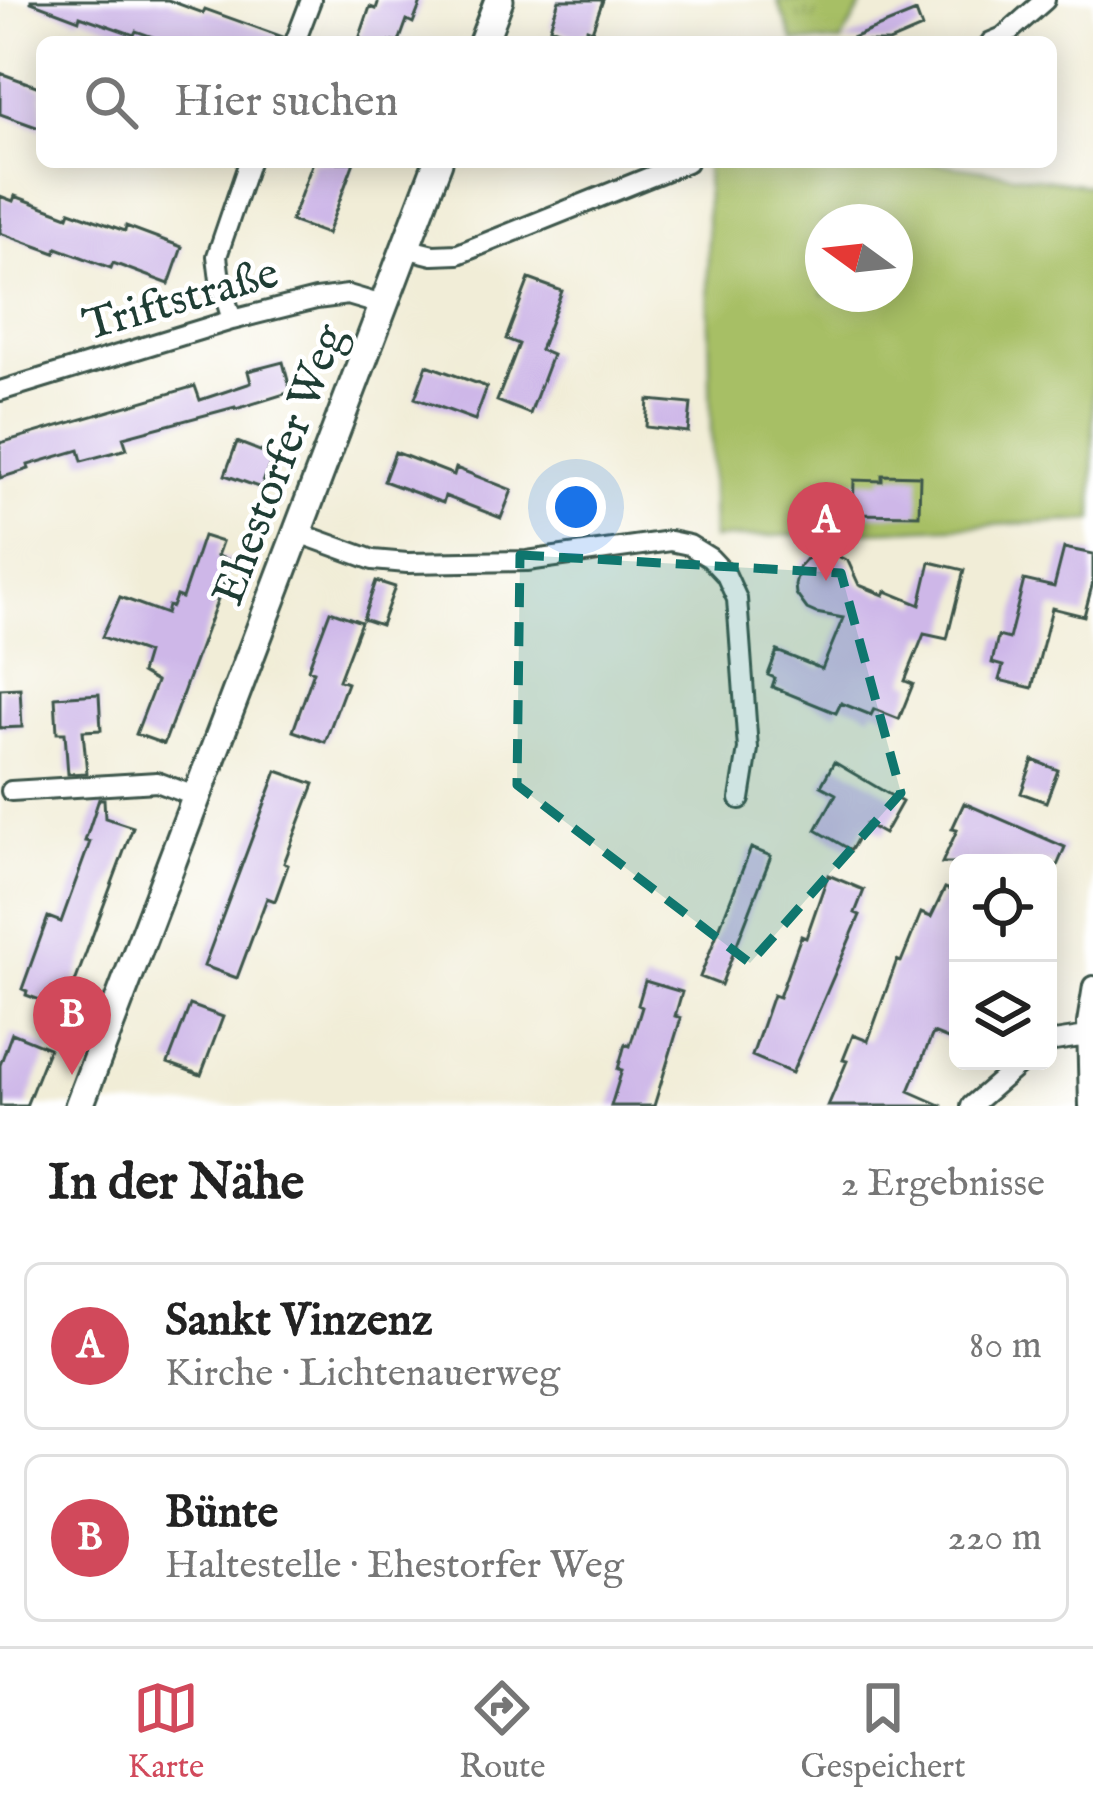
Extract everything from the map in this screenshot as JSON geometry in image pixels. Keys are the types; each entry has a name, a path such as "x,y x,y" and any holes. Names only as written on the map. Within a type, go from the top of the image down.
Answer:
{"main road":[{"path":"485,36 499,0"},
{"name":"Ehestorfer Weg","path":"80,1106 436,168"}],"street":[{"path":"297,36 311,0"},
{"path":"1004,36 1045,0"},
{"path":"232,320 217,256 247,168"},
{"path":"405,248 433,255 458,254 672,168"},
{"name":"Triftstraße","path":"0,391 232,320 337,294 382,305"},
{"path":"296,532 392,563 527,561 670,541 703,552 726,575 737,598 748,749 740,799"},
{"path":"11,791 157,782 196,797"},
{"path":"1089,1106 1087,1036 1093,986"},
{"path":"1057,1041 1087,1036"},
{"path":"971,1106 1013,1070"}],"highlighted area":[{"path":"520,555 841,573 901,793 750,963 517,785"}],"green space":[{"path":"777,0 865,0 844,36 792,36"},
{"path":"706,168 968,168 1093,186 1093,520 713,539"}],"building":[{"path":"168,0 280,36 150,36 136,31 134,35 31,2"},
{"path":"379,0 422,0 413,23 407,20 401,36 360,36 370,7 376,9"},
{"path":"559,0 603,0 592,31 587,29 585,36 550,27"},
{"path":"916,12 922,28 903,36 857,36"},
{"path":"0,73 36,86 36,127 0,114"},
{"path":"311,168 352,168 327,234 291,221"},
{"path":"0,196 13,201 15,196 68,216 70,211 125,231 126,226 182,247 169,284 113,263 111,268 0,233"},
{"path":"529,279 562,291 540,350 552,355 530,414 497,401 519,344 506,339"},
{"path":"283,362 291,392 123,437 127,449 82,461 79,450 0,478 0,443 195,386 200,400 251,383 248,371"},
{"path":"427,365 487,387 475,420 415,398"},
{"path":"648,400 691,404 688,432 646,427"},
{"path":"237,442 273,456 261,488 225,475"},
{"path":"395,452 454,475 456,468 512,490 501,518 445,496 443,503 384,481"},
{"path":"882,475 920,476 919,515 853,514 854,480 882,481"},
{"path":"203,536 222,542 217,556 232,561 164,744 136,734 156,682 141,673 147,653 102,637 120,597 166,614 176,596 182,598"},
{"path":"1064,548 1093,554 1093,582 1084,616 1052,608 1032,688 999,680 1003,666 992,663 998,636 1009,639 1024,580 1054,587"},
{"path":"822,552 848,561 859,585 920,605 930,562 964,570 947,639 924,634 905,681 913,684 899,719 841,703 836,713 772,687 775,678 768,675 777,651 822,669 843,618 807,609 796,594 799,567"},
{"path":"376,581 395,587 381,625 363,619"},
{"path":"330,611 361,622 339,680 347,683 325,742 293,731 314,671 308,669"},
{"path":"20,688 22,727 0,728 0,689"},
{"path":"99,694 101,730 83,731 87,773 68,774 65,733 57,733 55,697"},
{"path":"1033,760 1058,770 1046,802 1021,793"},
{"path":"834,762 902,802 884,834 866,824 851,850 816,830 836,794 821,786"},
{"path":"277,771 314,784 275,901 267,898 237,978 204,966"},
{"path":"99,799 104,799 105,818 133,827 65,1009 26,995 22,989 48,917 61,922 90,842 85,841"},
{"path":"964,803 1065,847 1057,866 1057,854 949,854 949,863 942,863 957,830 952,829"},
{"path":"751,848 771,856 721,985 700,977"},
{"path":"828,875 864,890 855,913 860,915 792,1073 752,1056 773,995 779,997"},
{"path":"945,888 949,890 949,1039 933,1033 909,1091 943,1106 828,1106 853,1035 868,1041 897,960 901,962 921,913 931,917"},
{"path":"645,981 682,992 675,1016 681,1018 654,1106 611,1106 625,1044 630,1046 642,1007 638,1005"},
{"path":"190,1005 223,1017 201,1075 168,1063"},
{"path":"12,1033 49,1048 26,1106 0,1106 0,1065"}],"place":[{"name":"Sankt Vinzenz","path":"826,581"},
{"name":"Bünte","path":"72,1075"}]}
